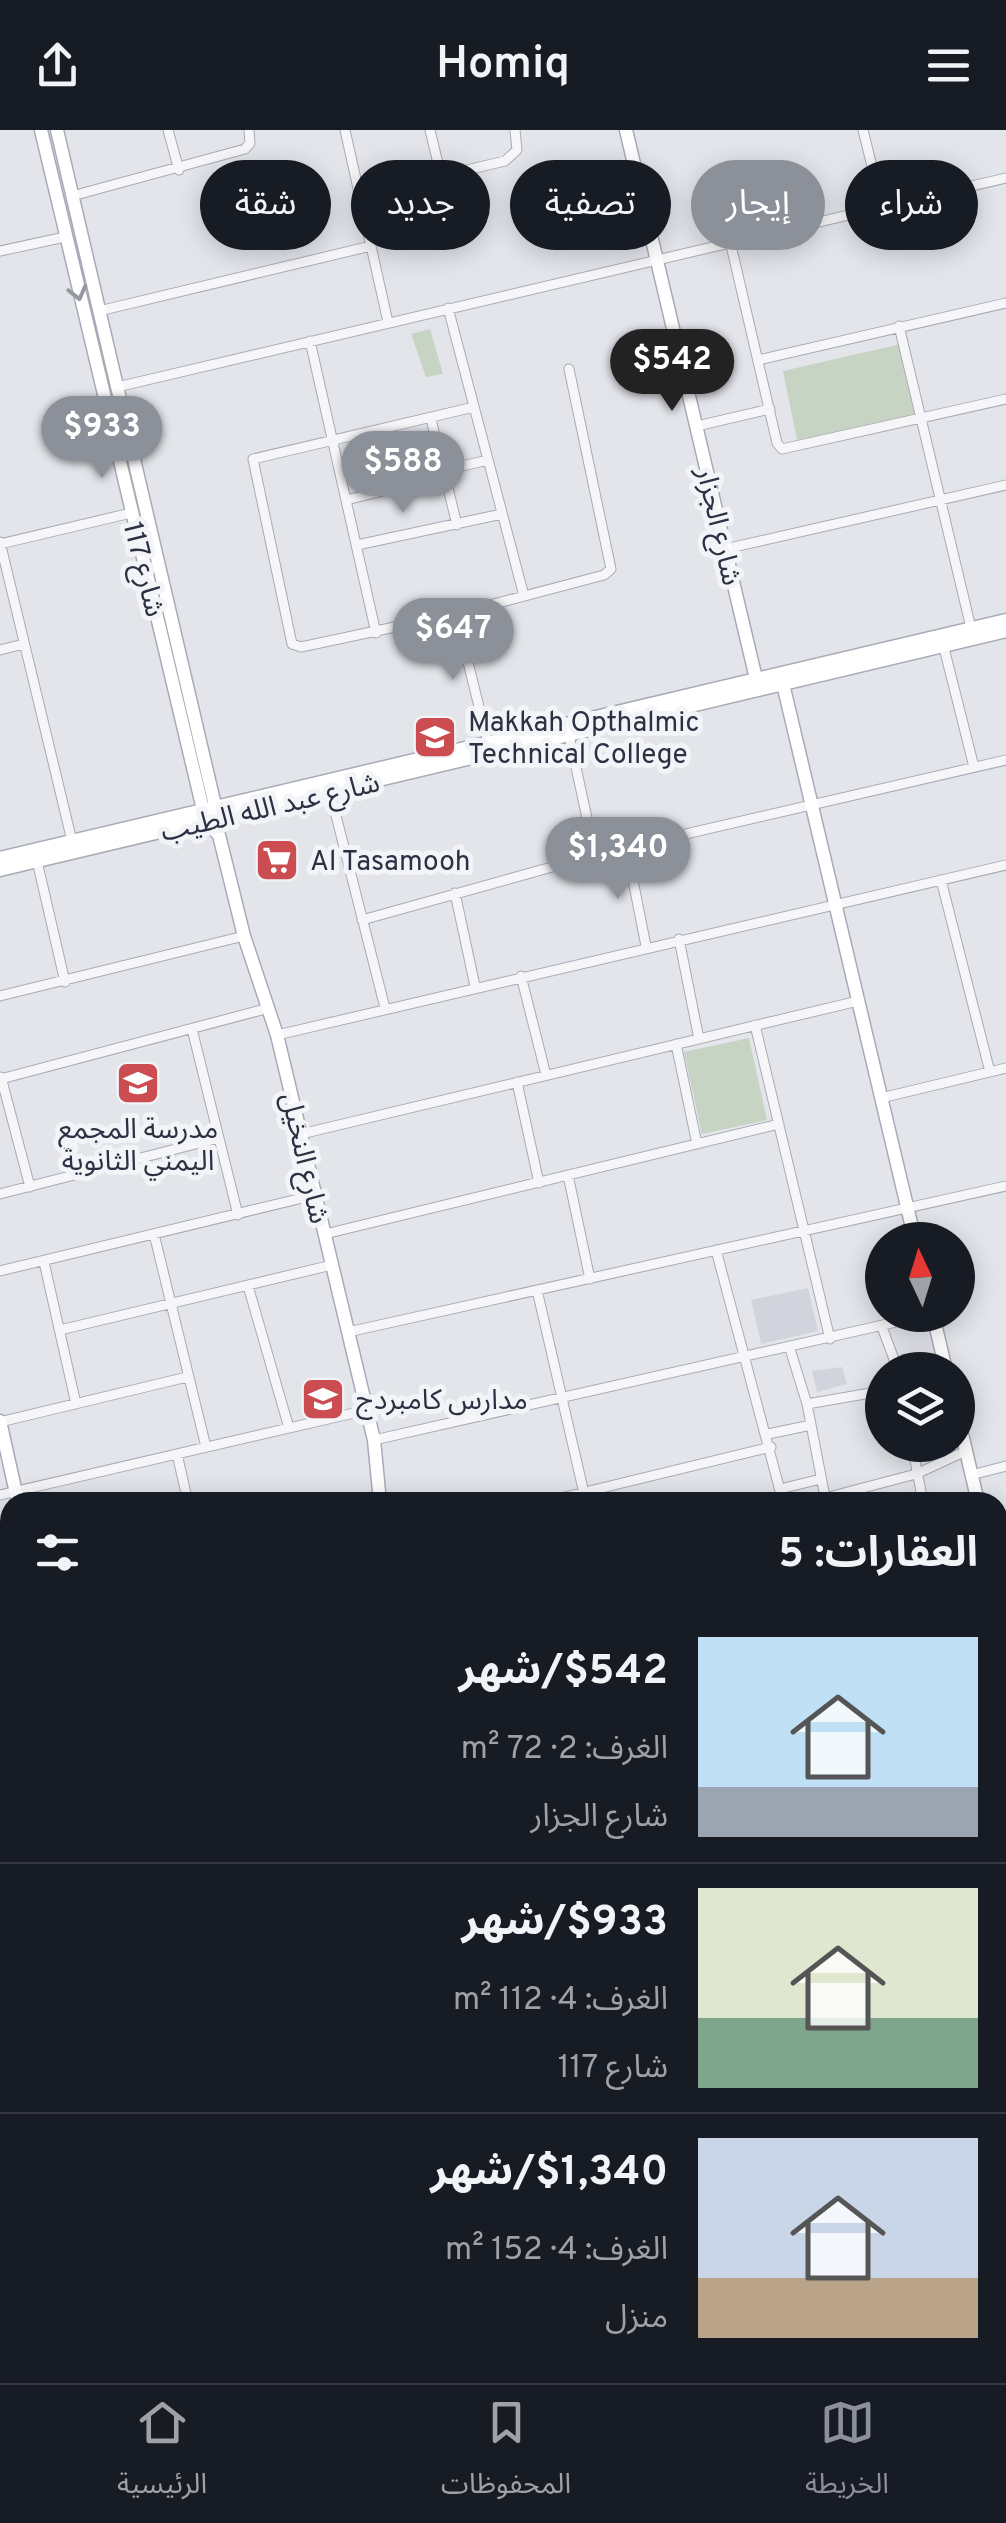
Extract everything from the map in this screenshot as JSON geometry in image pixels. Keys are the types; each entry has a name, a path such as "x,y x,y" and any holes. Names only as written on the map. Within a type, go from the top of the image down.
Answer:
{"street":[{"name":"شارع 117","path":"41,130 131,513 211,817"},
{"name":"شارع 117","path":"57,130 211,817"},
{"path":"168,130 179,170"},
{"path":"72,196 179,170 245,148 250,143 249,130"},
{"path":"346,130 352,160"},
{"path":"430,130 437,160"},
{"path":"490,163 514,157 515,130"},
{"name":"شارع الجزار","path":"626,130 757,684"},
{"path":"862,130 870,160"},
{"path":"978,184 1006,178"},
{"path":"0,251 65,238"},
{"path":"99,311 354,250"},
{"path":"372,250 388,322"},
{"path":"117,387 691,250"},
{"path":"732,250 782,449 1006,399"},
{"path":"758,360 1006,302"},
{"path":"448,308 524,596"},
{"path":"899,326 971,628"},
{"path":"310,341 376,633"},
{"path":"94,357 109,354"},
{"path":"474,406 253,459 289,638 300,647 456,614 611,569 569,370"},
{"path":"696,426 770,410"},
{"path":"431,419 458,525"},
{"path":"346,500 488,460"},
{"path":"726,549 1006,485"},
{"path":"72,841 0,543 131,513"},
{"path":"357,545 502,514"},
{"path":"456,614 488,743"},
{"name":"شارع عبد الله الطيب","path":"942,641 971,628 1006,620"},
{"name":"شارع عبد الله الطيب","path":"0,870 488,743 1006,630"},
{"path":"942,641 974,767"},
{"path":"0,650 24,644"},
{"path":"782,679 911,1222"},
{"name":"شارع عبد الله الطيب","path":"0,858 330,792 392,771 569,734 757,684"},
{"path":"569,734 595,855"},
{"path":"362,920 595,855 1006,760"},
{"path":"330,792 385,1008"},
{"name":"شارع النخيل","path":"211,817 244,936 269,1008 301,1134 374,1440 379,1492"},
{"path":"627,850 646,946"},
{"path":"36,861 66,982"},
{"path":"276,1034 1006,865"},
{"path":"941,880 990,1072"},
{"path":"455,893 475,986"},
{"path":"0,996 244,936"},
{"path":"680,938 699,1039"},
{"path":"521,976 546,1076"},
{"path":"301,1134 858,1001"},
{"path":"30,1187 1,1077 269,1008"},
{"path":"756,1025 830,1339"},
{"path":"192,1029 238,1215"},
{"path":"676,1044 698,1144"},
{"path":"882,1098 1006,1068"},
{"path":"517,1082 540,1183"},
{"path":"325,1234 779,1124"},
{"path":"0,1194 220,1138"},
{"path":"568,1175 590,1278"},
{"path":"348,1332 1006,1186"},
{"path":"0,1272 315,1195"},
{"path":"154,1234 206,1447"},
{"path":"716,1250 781,1492"},
{"path":"44,1262 76,1404"},
{"path":"60,1330 332,1265"},
{"path":"248,1286 290,1428"},
{"path":"537,1290 584,1492"},
{"path":"374,1440 865,1331"},
{"path":"790,1349 808,1404 824,1492"},
{"path":"17,1492 0,1421 187,1376"},
{"path":"808,1404 865,1393"},
{"path":"36,1492 366,1410"},
{"path":"768,1434 811,1424"},
{"path":"607,1492 771,1447"},
{"path":"177,1454 186,1492"},
{"path":"914,1462 921,1492"},
{"path":"854,1492 942,1462"},
{"path":"968,1462 976,1492"},
{"path":"971,1474 1006,1466"},
{"path":"780,1489 821,1479"}],"shaded area":[{"path":"808,1288 818,1331 761,1344 751,1300"},
{"path":"842,1367 847,1384 817,1392 812,1371"}],"green space":[{"path":"430,329 443,374 426,377 411,334"},
{"path":"905,343 921,413 797,440 783,371"},
{"path":"749,1038 767,1120 702,1134 684,1052"}],"place":[{"name":"Makkah Opthalmic Technical College","path":"435,737"},
{"name":"Al Tasamooh","path":"277,860"},
{"name":"مدرسة المجمع اليمني الثانوية","path":"138,1083"},
{"name":"مدارس كامبردج","path":"323,1399"}]}
